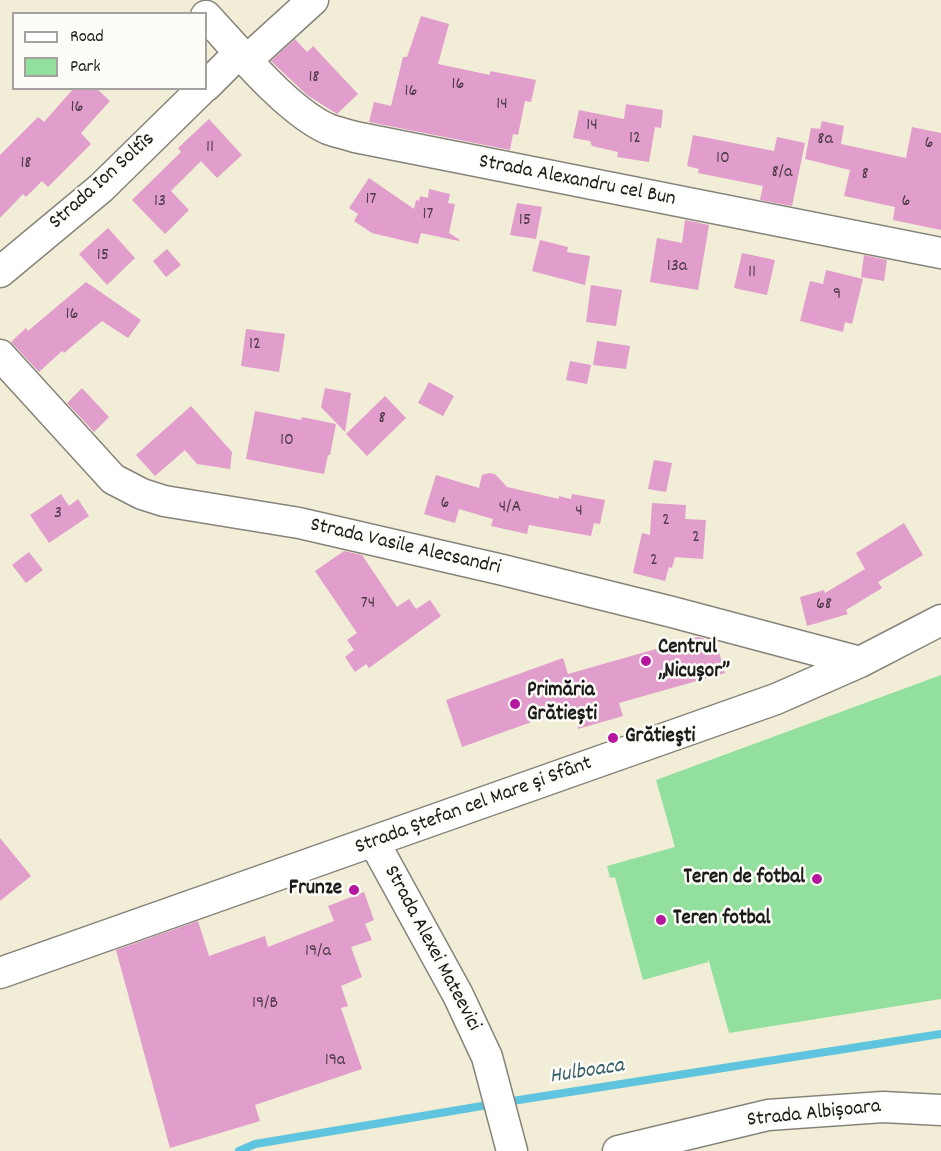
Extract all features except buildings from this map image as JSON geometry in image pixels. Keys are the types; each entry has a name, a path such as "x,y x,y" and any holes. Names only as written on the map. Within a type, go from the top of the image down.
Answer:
{"street":[{"name":"Strada Alexandru cel Bun","path":"190,0 201,12"},
{"name":"Strada Ion Soltîs","path":"207,85 314,0"},
{"name":"Strada Alexandru cel Bun","path":"207,18 277,91 305,115 328,129 355,137 941,253"},
{"name":"Strada Ion Soltîs","path":"0,272 101,188 201,90"},
{"name":"Strada Vasile Alecsandri","path":"0,355 113,479 142,494 165,501 299,523 503,570 860,662"},
{"name":"Strada Ștefan cel Mare și Sfânt","path":"0,973 776,699 860,662 941,620"},
{"name":"Strada Alexei Mateevici","path":"374,842 458,995 487,1057 512,1151"},
{"name":"Strada Albișoara","path":"618,1151 768,1115 883,1107 941,1110"}],"green space":[{"name":"Teren de fotbal","path":"941,675 941,999 729,1033 708,958 708,962 643,980 615,877 610,878 607,866 675,847 656,780"}],"waterway":[{"name":"Hulboaca","path":"506,1102 941,1034"},
{"name":"Hulboaca","path":"239,1151 255,1144 494,1104"}],"place":[{"name":"Centrul „Nicușor”","path":"646,661"},
{"name":"Primăria Grătiești","path":"515,704"},
{"name":"Grătieşti","path":"613,738"},
{"name":"Teren de fotbal","path":"817,879"},
{"name":"Frunze","path":"354,890"},
{"name":"Teren fotbal","path":"661,920"}]}
